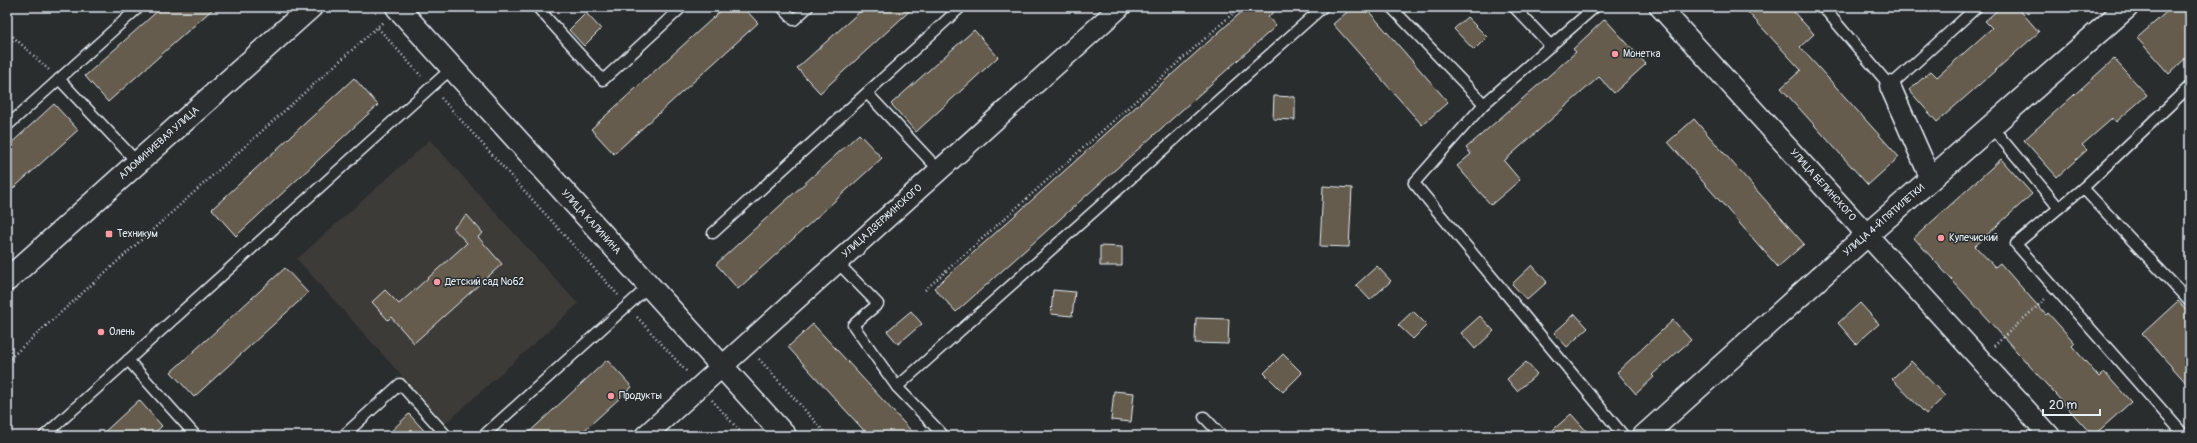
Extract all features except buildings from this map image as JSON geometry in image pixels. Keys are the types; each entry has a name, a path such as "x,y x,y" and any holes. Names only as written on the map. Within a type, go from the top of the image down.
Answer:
{"main road":[{"name":"АЛЮМИНИЕВАЯ УЛИЦА","path":"7,280 311,7"},
{"name":"УЛИЦА 4-Й ПЯТИЛЕТКИ","path":"1644,436 1868,234 2127,7"},
{"name":"УЛИЦА КАЛИНИНА","path":"398,8 785,436"}],"street":[{"name":"УЛИЦА ДЗЕРЖИНСКОГО","path":"645,436 1120,7"},
{"name":"УЛИЦА БЕЛИНСКОГО","path":"1664,8 2050,436"},
{"path":"1890,86 1931,179"}],"lane":[{"path":"7,126 139,7"},
{"path":"537,7 603,80 682,7"},
{"path":"782,7 794,20 808,7"},
{"path":"713,233 961,7"},
{"path":"897,386 1323,7"},
{"path":"1391,7 1484,104"},
{"path":"1514,7 1551,46"},
{"path":"1595,7 1484,104 1414,183 1624,436"},
{"path":"1823,7 1890,86 1977,7"},
{"path":"44,436 452,68"},
{"path":"59,79 138,163"},
{"path":"2185,436 2016,244 2083,188 2190,86"},
{"path":"867,93 939,170"},
{"path":"1991,126 2059,208"},
{"path":"2083,188 2190,302"},
{"path":"837,262 878,304 853,325 897,386 944,436"},
{"path":"483,436 649,286"},
{"path":"128,360 196,436"},
{"path":"343,436 400,384 447,436"},
{"path":"1204,417 1222,436"}],"path":[{"path":"925,290 1240,7"},
{"path":"7,361 378,28 398,8"},
{"path":"378,28 744,436"},
{"path":"7,31 37,59"},
{"path":"7,47 16,39"},
{"path":"1980,358 2056,290"},
{"path":"746,344 828,436"}],"shaded area":[{"name":"Детский сад №62","path":"430,140 578,304 445,424 297,259"}],"place":[{"name":"Монетка","path":"1615,54"},
{"name":"Техникум","path":"109,234"},
{"name":"Купечиский","path":"1941,238"},
{"name":"Детский сад №62","path":"437,282"},
{"name":"Олень","path":"101,332"},
{"name":"Продукты","path":"611,396"}]}
